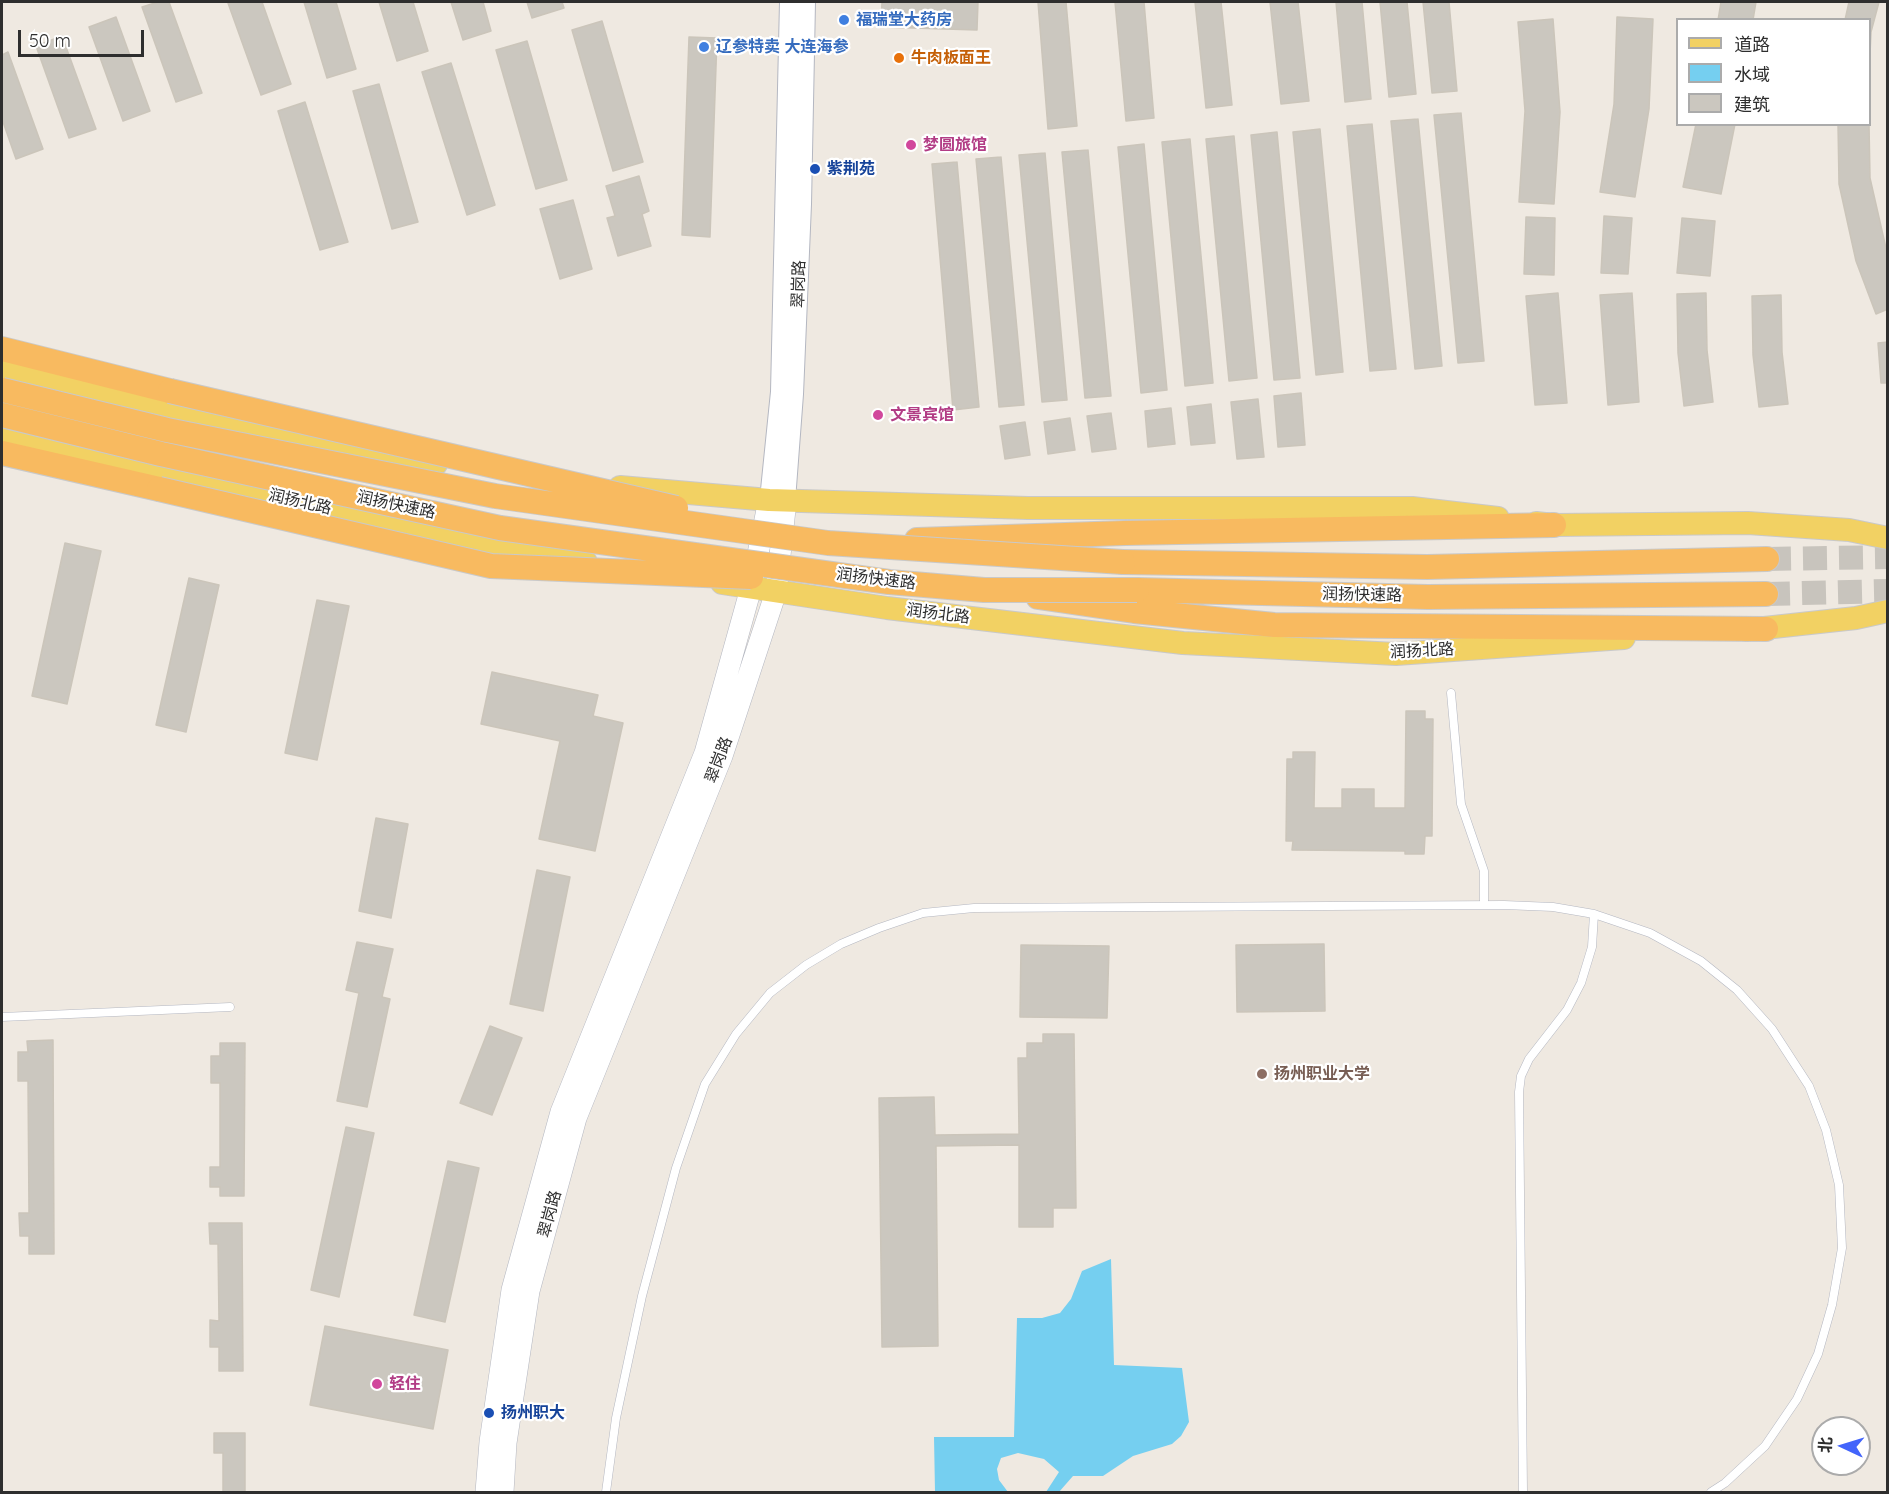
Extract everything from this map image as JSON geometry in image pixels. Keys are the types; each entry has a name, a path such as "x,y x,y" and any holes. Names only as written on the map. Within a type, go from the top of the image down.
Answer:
{"highway":[{"path":"2,349 828,543 1125,533 1554,525"},
{"name":"润扬快速路","path":"2,390 166,430 495,496 828,543 1123,562 1427,567 1767,559"},
{"name":"润扬快速路","path":"2,415 161,454 500,528 889,582 1136,600 1766,594"},
{"path":"2,453 491,566 889,582"},
{"path":"1136,600 1274,625 1766,629"}],"main road":[{"path":"2,369 179,415 504,477 778,500 1028,508 1412,508 1554,525 1748,523 1849,530 1887,538"},
{"name":"润扬北路","path":"2,435 491,546 776,592 1183,643 1396,654 1766,629 1887,611"},
{"name":"翠岗路","path":"486,1492 490,1442 512,1290 561,1112 705,753 778,500"},
{"name":"翠岗路","path":"503,1492 507,1443 529,1291 576,1118 722,756 776,592 778,500"}],"street":[{"name":"翠岗路","path":"778,500 789,2"},
{"name":"翠岗路","path":"778,500 794,394 801,227 806,2"}],"lane":[{"path":"1451,693 1461,804 1484,871 1484,905"},
{"path":"606,1492 616,1418 642,1296 676,1168 705,1084 743,1026 770,993 806,965 841,944 879,928 923,913 964,909 1484,905 1553,907 1594,914 1650,933 1701,961 1737,990 1772,1029 1809,1086 1826,1130 1839,1185 1842,1248 1832,1305 1818,1354 1797,1400 1765,1446 1711,1492"},
{"path":"1523,1492 1519,1125 1521,1076 1529,1059 1567,1010 1581,983 1592,947 1594,914"},
{"path":"2,1017 230,1007"}],"water":[{"path":"1111,1259 1114,1365 1182,1368 1189,1422 1181,1436 1172,1444 1133,1456 1103,1476 1073,1476 1059,1492 1046,1492 1059,1472 1044,1459 1018,1453 1001,1458 997,1469 999,1480 1008,1492 935,1492 934,1437 1014,1437 1017,1318 1042,1318 1060,1313 1071,1299 1082,1271"}],"building":[{"path":"158,2 169,2 202,93 176,102 142,7"},
{"path":"262,2 291,84 261,95 228,3"},
{"path":"304,2 336,2 356,69 327,78"},
{"path":"379,2 413,2 428,51 397,61"},
{"path":"451,2 483,2 491,31 463,40"},
{"path":"527,2 562,2 564,8 532,18"},
{"path":"882,2 978,2 977,30 881,27"},
{"path":"1038,2 1066,2 1077,126 1048,129"},
{"path":"1115,2 1144,2 1154,118 1126,121"},
{"path":"1195,2 1221,2 1232,105 1206,108"},
{"path":"1270,2 1298,2 1309,101 1281,104"},
{"path":"1336,2 1362,2 1371,99 1345,102"},
{"path":"1380,2 1407,2 1416,94 1389,97"},
{"path":"1423,2 1449,2 1457,91 1432,93"},
{"path":"1721,2 1756,2 1753,18 1718,18"},
{"path":"1849,2 1879,2 1871,32 1871,18 1845,18"},
{"path":"116,17 150,111 123,121 89,27"},
{"path":"1617,17 1653,19 1649,109 1635,197 1600,192 1614,104"},
{"path":"1553,19 1560,112 1554,204 1519,202 1525,111 1518,22"},
{"path":"602,21 643,162 613,171 572,30"},
{"path":"62,36 96,129 69,138 36,46"},
{"path":"689,37 717,38 710,237 682,235"},
{"path":"527,41 567,180 536,189 496,50"},
{"path":"8,52 43,149 16,159 2,119 2,55"},
{"path":"451,63 495,205 467,215 422,72"},
{"path":"379,84 418,222 392,229 353,91"},
{"path":"305,102 348,242 320,250 278,111"},
{"path":"1461,113 1484,361 1458,363 1434,115"},
{"path":"1418,119 1442,366 1415,369 1391,121"},
{"path":"1372,124 1396,369 1370,371 1347,126"},
{"path":"1696,126 1735,126 1721,194 1683,187"},
{"path":"1838,126 1869,126 1870,178 1888,257 1888,309 1876,314 1856,261 1839,184"},
{"path":"1320,129 1343,372 1316,375 1293,132"},
{"path":"1277,132 1300,378 1274,380 1251,135"},
{"path":"1234,136 1257,378 1229,381 1206,139"},
{"path":"1190,139 1213,383 1185,386 1162,142"},
{"path":"1144,144 1167,390 1141,393 1118,147"},
{"path":"1088,150 1111,396 1085,398 1062,152"},
{"path":"1045,153 1067,400 1042,402 1019,155"},
{"path":"1001,157 1024,405 999,407 976,159"},
{"path":"957,162 979,407 953,410 932,164"},
{"path":"639,176 649,211 642,214 651,246 618,256 607,218 615,216 606,186"},
{"path":"573,200 592,269 560,279 540,209"},
{"path":"1604,216 1632,218 1628,274 1601,273"},
{"path":"1526,217 1555,218 1554,275 1524,274"},
{"path":"1682,218 1715,221 1710,276 1677,273"},
{"path":"1558,293 1567,403 1535,405 1526,296"},
{"path":"1632,293 1639,402 1608,405 1600,295"},
{"path":"1706,293 1707,350 1713,402 1684,406 1678,353 1677,294"},
{"path":"1781,295 1782,352 1788,404 1759,407 1753,355 1752,296"},
{"path":"1888,342 1888,383 1881,383 1878,343"},
{"path":"1301,393 1305,445 1278,447 1274,396"},
{"path":"1258,399 1264,457 1237,459 1231,402"},
{"path":"1211,404 1215,443 1191,445 1187,407"},
{"path":"1171,408 1175,444 1148,447 1145,411"},
{"path":"1111,413 1116,449 1092,452 1087,416"},
{"path":"1070,418 1075,450 1048,454 1044,422"},
{"path":"1025,422 1030,455 1005,459 1000,426"},
{"path":"65,543 101,551 67,704 32,696"},
{"path":"189,578 219,585 186,732 156,725"},
{"path":"317,600 349,606 317,760 285,753"},
{"path":"492,672 598,695 593,716 623,723 595,851 539,839 560,741 481,724"},
{"path":"1406,711 1425,711 1425,719 1433,719 1432,836 1425,836 1424,854 1405,854 1405,851 1292,850 1293,841 1286,841 1287,759 1293,759 1293,752 1315,752 1314,808 1342,808 1342,789 1374,789 1374,808 1405,808"},
{"path":"376,818 408,824 391,918 359,911"},
{"path":"537,870 570,877 543,1011 510,1004"},
{"path":"357,942 393,949 382,997 390,999 367,1107 337,1101 359,993 346,990"},
{"path":"1324,944 1325,1011 1237,1012 1236,945"},
{"path":"1021,945 1109,946 1107,1018 1020,1017"},
{"path":"490,1026 522,1038 492,1115 460,1103"},
{"path":"1043,1034 1074,1034 1076,1208 1053,1208 1053,1227 1019,1227 1019,1145 936,1146 938,1346 882,1347 879,1098 934,1097 935,1135 1019,1134 1018,1058 1027,1058 1027,1043 1043,1043"},
{"path":"53,1040 54,1254 29,1254 29,1236 20,1236 19,1213 29,1213 28,1081 18,1081 18,1052 28,1052 27,1041"},
{"path":"220,1043 245,1043 244,1196 220,1196 220,1187 210,1187 210,1167 220,1167 220,1083 211,1083 211,1056 220,1056"},
{"path":"346,1127 374,1133 339,1297 311,1290"},
{"path":"448,1161 479,1168 445,1322 414,1315"},
{"path":"209,1223 242,1223 243,1371 219,1371 219,1347 210,1347 210,1320 219,1321 218,1244 210,1244"},
{"path":"325,1326 448,1350 433,1429 310,1405"},
{"path":"214,1433 245,1433 245,1492 223,1492 223,1453 214,1453"}],"tunnel":[{"path":"1767,559 1888,557"},
{"path":"1766,594 1888,591"}],"place":[{"name":"福瑞堂大药房","path":"844,20"},
{"name":"辽参特卖 大连海参","path":"704,47"},
{"name":"牛肉板面王","path":"899,58"},
{"name":"梦圆旅馆","path":"911,145"},
{"name":"紫荆苑","path":"815,169"},
{"name":"文景宾馆","path":"878,415"},
{"name":"扬州职业大学","path":"1262,1074"},
{"name":"轻住","path":"377,1384"},
{"name":"扬州职大","path":"489,1413"}]}
